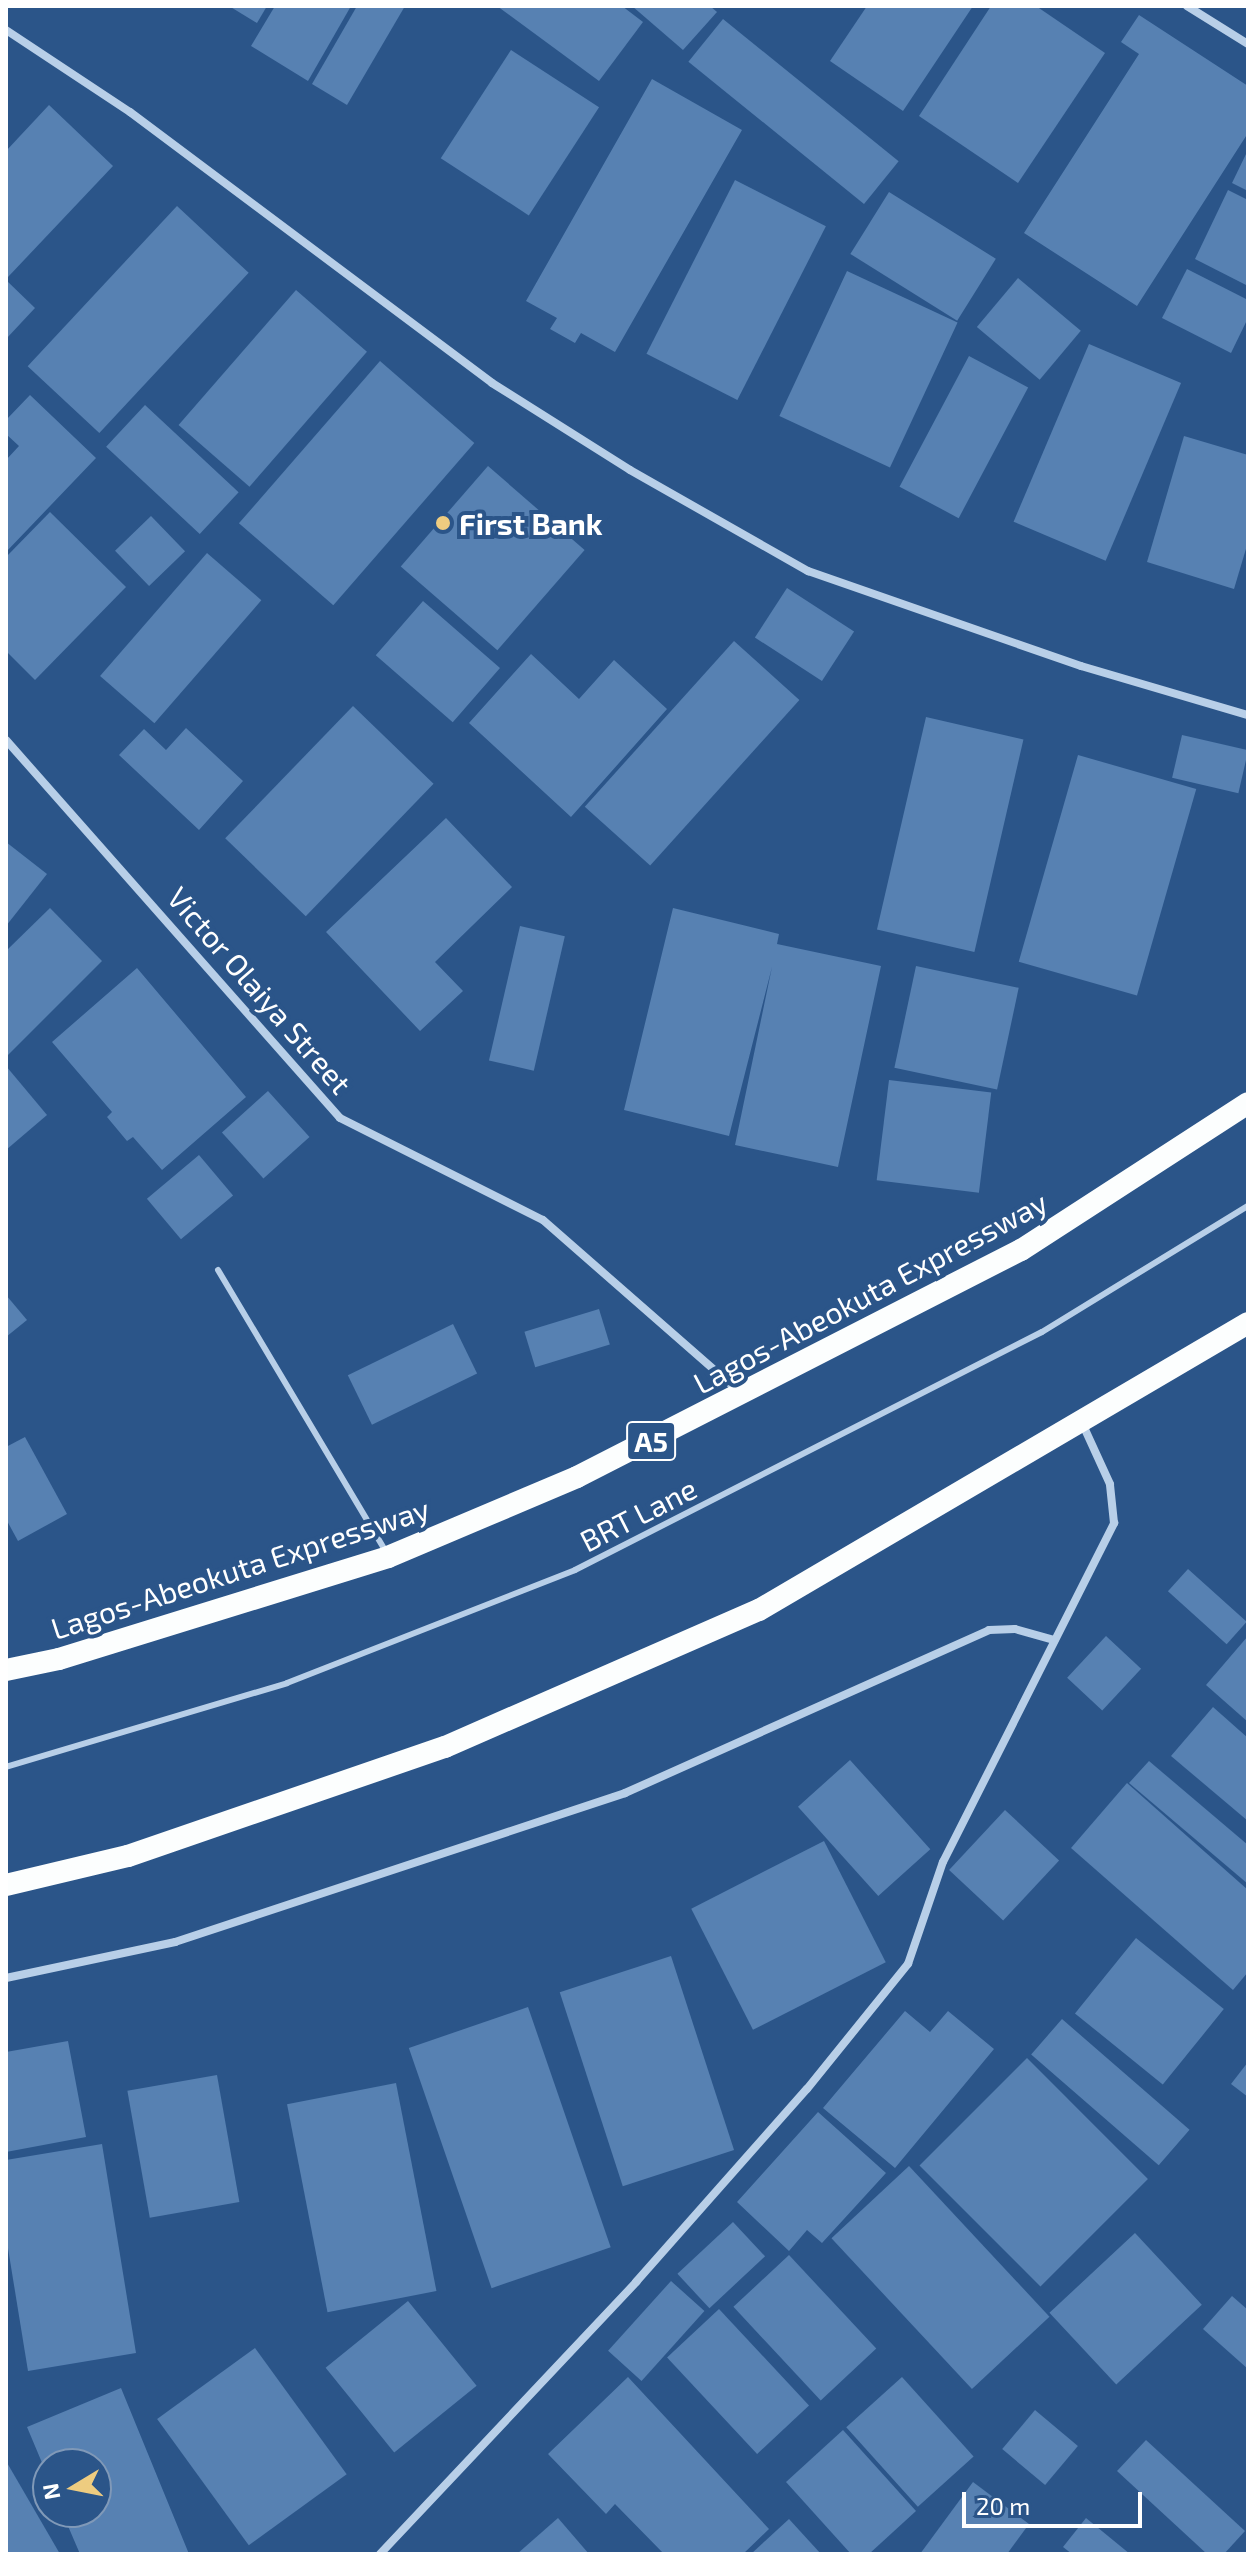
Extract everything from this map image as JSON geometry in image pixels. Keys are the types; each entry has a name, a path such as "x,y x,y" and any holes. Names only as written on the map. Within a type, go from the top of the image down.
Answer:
{"highway":[{"name":"Lagos-Abeokuta Expressway","path":"6,1670 59,1659 388,1557 577,1477 745,1396 1021,1250 1248,1103"},
{"path":"6,1885 128,1856 445,1747 759,1610 1083,1425 1248,1323"}],"street":[{"path":"1187,6 1248,44"},
{"path":"6,30 130,112 492,383 630,470 808,571 1081,666 1248,715"},
{"name":"Victor Olaiya Street","path":"6,740 340,1118 543,1220 745,1396"},
{"path":"380,2554 636,2282 807,2089 908,1964 943,1862 1114,1523 1110,1484 1083,1425"},
{"path":"6,1978 175,1942 625,1793 989,1630 1015,1629 1054,1640"}],"lane":[{"name":"BRT Lane","path":"6,1767 287,1683 575,1570 1042,1332 1248,1206"},
{"path":"218,1270 388,1557"}],"building":[{"path":"229,6 267,6 257,23"},
{"path":"275,6 351,6 308,81 251,46"},
{"path":"357,6 405,6 347,105 312,84"},
{"path":"497,6 622,6 643,22 599,81"},
{"path":"632,6 710,6 717,12 683,50"},
{"path":"867,6 973,6 903,111 830,61"},
{"path":"991,6 1036,6 1105,53 1018,183 919,116"},
{"path":"1139,15 1248,86 1248,133 1137,306 1024,233 1139,54 1121,42"},
{"path":"723,19 899,161 864,204 688,62"},
{"path":"511,50 599,107 529,215 441,158"},
{"path":"652,79 742,130 615,352 581,333 575,343 550,329 557,318 526,301"},
{"path":"49,105 113,166 8,277 6,151"},
{"path":"1248,150 1248,191 1232,183"},
{"path":"735,180 826,226 737,400 646,354"},
{"path":"1228,190 1248,200 1248,286 1195,259"},
{"path":"889,192 996,259 957,321 850,254"},
{"path":"177,206 249,273 99,433 28,366"},
{"path":"1187,269 1248,300 1248,318 1231,353 1162,318"},
{"path":"847,271 958,323 890,468 779,416"},
{"path":"1018,278 1081,331 1040,380 977,327"},
{"path":"6,280 35,308 6,339"},
{"path":"296,290 367,352 250,487 179,425"},
{"path":"1089,344 1181,383 1106,561 1014,522"},
{"path":"969,356 1028,387 959,518 900,487"},
{"path":"380,361 474,443 333,605 239,523"},
{"path":"30,395 96,458 6,552 6,460 19,446 6,434 6,420"},
{"path":"145,405 239,492 200,534 106,447"},
{"path":"1184,436 1248,455 1248,542 1234,589 1147,562"},
{"path":"488,466 585,550 497,650 401,566"},
{"path":"50,512 126,587 35,680 6,651 6,557"},
{"path":"151,516 185,551 149,586 115,551"},
{"path":"207,553 261,600 154,723 100,676"},
{"path":"787,588 854,632 822,681 755,637"},
{"path":"423,601 500,668 453,722 376,655"},
{"path":"734,641 799,700 650,866 585,807"},
{"path":"531,654 579,699 614,660 667,709 571,817 469,723"},
{"path":"353,706 434,784 306,916 225,838"},
{"path":"926,717 1023,739 974,952 877,929"},
{"path":"186,728 243,781 199,830 119,755 144,729 166,750"},
{"path":"1182,735 1248,750 1238,793 1172,778"},
{"path":"1078,755 1196,789 1137,996 1019,962"},
{"path":"446,818 512,887 435,962 463,991 420,1031 326,932"},
{"path":"6,842 47,874 6,926"},
{"path":"50,908 102,961 6,1057 6,951"},
{"path":"673,908 779,934 777,944 881,966 838,1167 735,1145 772,967 729,1136 624,1110"},
{"path":"520,926 565,936 534,1071 489,1060"},
{"path":"916,966 1019,988 997,1090 894,1068"},
{"path":"137,968 246,1097 162,1170 133,1137 127,1141 107,1117 112,1112 52,1042"},
{"path":"6,1066 47,1115 6,1150"},
{"path":"889,1080 991,1093 979,1193 877,1180"},
{"path":"268,1091 309,1137 263,1179 222,1132"},
{"path":"199,1155 233,1196 181,1239 147,1199"},
{"path":"6,1295 27,1320 6,1337"},
{"path":"599,1309 610,1344 535,1367 524,1332"},
{"path":"453,1324 477,1373 372,1425 348,1375"},
{"path":"25,1437 67,1514 18,1541 6,1519 6,1447"},
{"path":"1188,1569 1247,1622 1227,1644 1168,1591"},
{"path":"1106,1636 1141,1669 1102,1710 1067,1678"},
{"path":"1248,1636 1248,1722 1206,1685"},
{"path":"1213,1707 1248,1738 1248,1821 1171,1756"},
{"path":"850,1760 930,1849 878,1896 798,1807"},
{"path":"1149,1761 1248,1845 1248,1884 1129,1783"},
{"path":"1127,1783 1248,1890 1248,1972 1233,1990 1071,1848"},
{"path":"1005,1810 1059,1860 1003,1920 949,1870"},
{"path":"824,1841 886,1962 753,2030 691,1909"},
{"path":"1136,1938 1224,2009 1163,2084 1075,2013"},
{"path":"671,1956 734,2150 623,2186 560,1992"},
{"path":"528,2007 611,2247 492,2288 409,2048"},
{"path":"905,2011 930,2032 948,2011 994,2049 895,2168 823,2108"},
{"path":"1062,2019 1190,2130 1159,2165 1031,2054"},
{"path":"68,2041 86,2137 6,2152 6,2052"},
{"path":"1027,2058 1148,2179 1040,2286 920,2165"},
{"path":"1248,2062 1248,2097 1231,2084"},
{"path":"217,2075 239,2202 150,2218 127,2091"},
{"path":"396,2083 436,2291 327,2312 287,2104"},
{"path":"818,2112 886,2173 822,2243 807,2230 789,2251 737,2202"},
{"path":"102,2144 136,2353 28,2371 6,2236 6,2160"},
{"path":"909,2166 1049,2317 972,2389 831,2238"},
{"path":"733,2222 765,2256 709,2308 677,2274"},
{"path":"1135,2233 1202,2305 1116,2384 1049,2313"},
{"path":"789,2255 876,2349 821,2400 733,2307"},
{"path":"671,2281 704,2311 642,2381 608,2351"},
{"path":"1232,2296 1248,2310 1248,2369 1203,2329"},
{"path":"408,2301 477,2386 394,2452 326,2368"},
{"path":"719,2309 809,2406 757,2454 667,2357"},
{"path":"255,2348 347,2474 249,2545 157,2419"},
{"path":"628,2377 769,2529 743,2554 664,2554 615,2504 606,2514 548,2454"},
{"path":"902,2377 974,2457 918,2507 846,2427"},
{"path":"121,2388 189,2554 80,2554 69,2528 112,2528 112,2448 36,2448 27,2427"},
{"path":"1035,2410 1078,2446 1045,2485 1002,2449"},
{"path":"843,2430 916,2511 869,2554 851,2554 786,2482"},
{"path":"1146,2440 1245,2531 1224,2554 1207,2554 1117,2471"},
{"path":"6,2461 32,2506 32,2528 45,2528 60,2554 6,2554"},
{"path":"973,2482 1029,2524 1007,2554 920,2554"},
{"path":"558,2518 589,2554 517,2554"},
{"path":"1086,2518 1130,2554 1072,2554 1063,2547"},
{"path":"789,2519 821,2554 751,2554"}],"place":[{"name":"First Bank","path":"443,523"}]}
